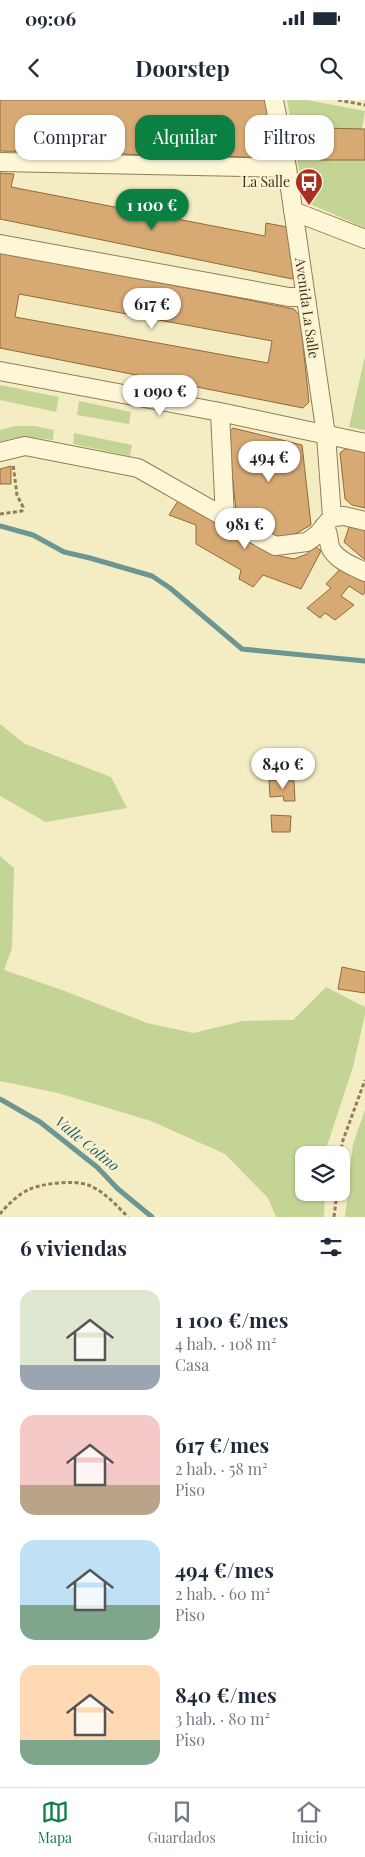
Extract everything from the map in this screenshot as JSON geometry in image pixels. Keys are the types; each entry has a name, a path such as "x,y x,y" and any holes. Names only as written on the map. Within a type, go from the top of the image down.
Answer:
{"street":[{"name":"Avenida La Salle","path":"274,100 287,168 326,434 330,548 339,558 365,572"},
{"path":"0,162 287,168"},
{"path":"293,211 365,239"},
{"path":"0,244 289,297 305,297"},
{"path":"0,371 220,412 365,443"},
{"path":"220,412 225,518"},
{"path":"0,452 25,446 138,468 275,546 307,542 328,521 344,516 365,521"}],"path":[{"path":"338,100 365,105"},
{"path":"0,514 22,511 23,507 17,495 16,483"},
{"path":"342,1146 365,1080"},
{"path":"0,1214 30,1189 61,1182 88,1185 104,1195 128,1217"},
{"path":"334,1217 336,1201"}],"green space":[{"path":"287,100 307,100 365,111 362,129 334,128 334,115 290,115"},
{"path":"297,160 365,160 365,228 308,203 304,198"},
{"path":"365,356 365,430 349,427"},
{"path":"0,385 59,397 56,412 0,400"},
{"path":"79,401 131,412 129,424 77,415"},
{"path":"15,426 35,426 54,430 53,440 20,438 0,442 0,430"},
{"path":"74,433 132,445 130,456 73,444"},
{"path":"0,724 25,744 111,777 127,808 46,822 0,796"},
{"path":"0,856 14,868 12,948 4,970 147,1023 193,1033 243,1021 293,1020 326,987 365,1007 353,1067 327,1146 295,1146 295,1201 325,1201 324,1217 276,1217 268,1198 225,1154 151,1121 58,1093 0,1081"},
{"path":"365,1110 365,1217 345,1217 347,1201 350,1201 350,1171 353,1144"}],"building":[{"path":"0,100 269,100 272,115 245,115 245,157 235,157 235,115 135,115 135,154 125,154 125,115 15,115 15,151 0,151"},
{"path":"334,128 365,129 365,160 334,160"},
{"path":"0,173 14,174 11,187 265,236 266,223 292,228 295,273 292,279 0,219"},
{"path":"0,251 294,309 300,316 309,402 303,408 0,348","holes":["19,294 272,341 268,363 15,317"]},
{"path":"233,428 302,445 311,525 295,534 276,537 245,521 236,511 228,434"},
{"path":"350,445 365,449 365,508 352,505 345,499 340,453"},
{"path":"11,466 11,484 0,484 0,469"},
{"path":"178,501 200,509 275,555 294,559 307,554 314,545 321,551 301,589 263,575 253,587 239,579 241,570 196,544 196,525 169,515"},
{"path":"350,524 365,529 365,560 344,542"},
{"path":"344,565 365,581 365,592 363,595 349,586 341,596 354,605 335,620 325,613 320,618 307,608 331,588 326,584"},
{"path":"269,780 294,781 295,801 284,801 283,796 270,797"},
{"path":"271,815 291,816 290,832 272,832"},
{"path":"342,967 365,972 365,993 338,989"}],"waterway":[{"path":"0,526 33,535 64,552 152,576 170,588 242,649 365,661"},
{"name":"Valle Colino","path":"0,1099 40,1122 97,1167 118,1189 152,1217"}],"place":[{"name":"La Salle","path":"309,206"}]}
